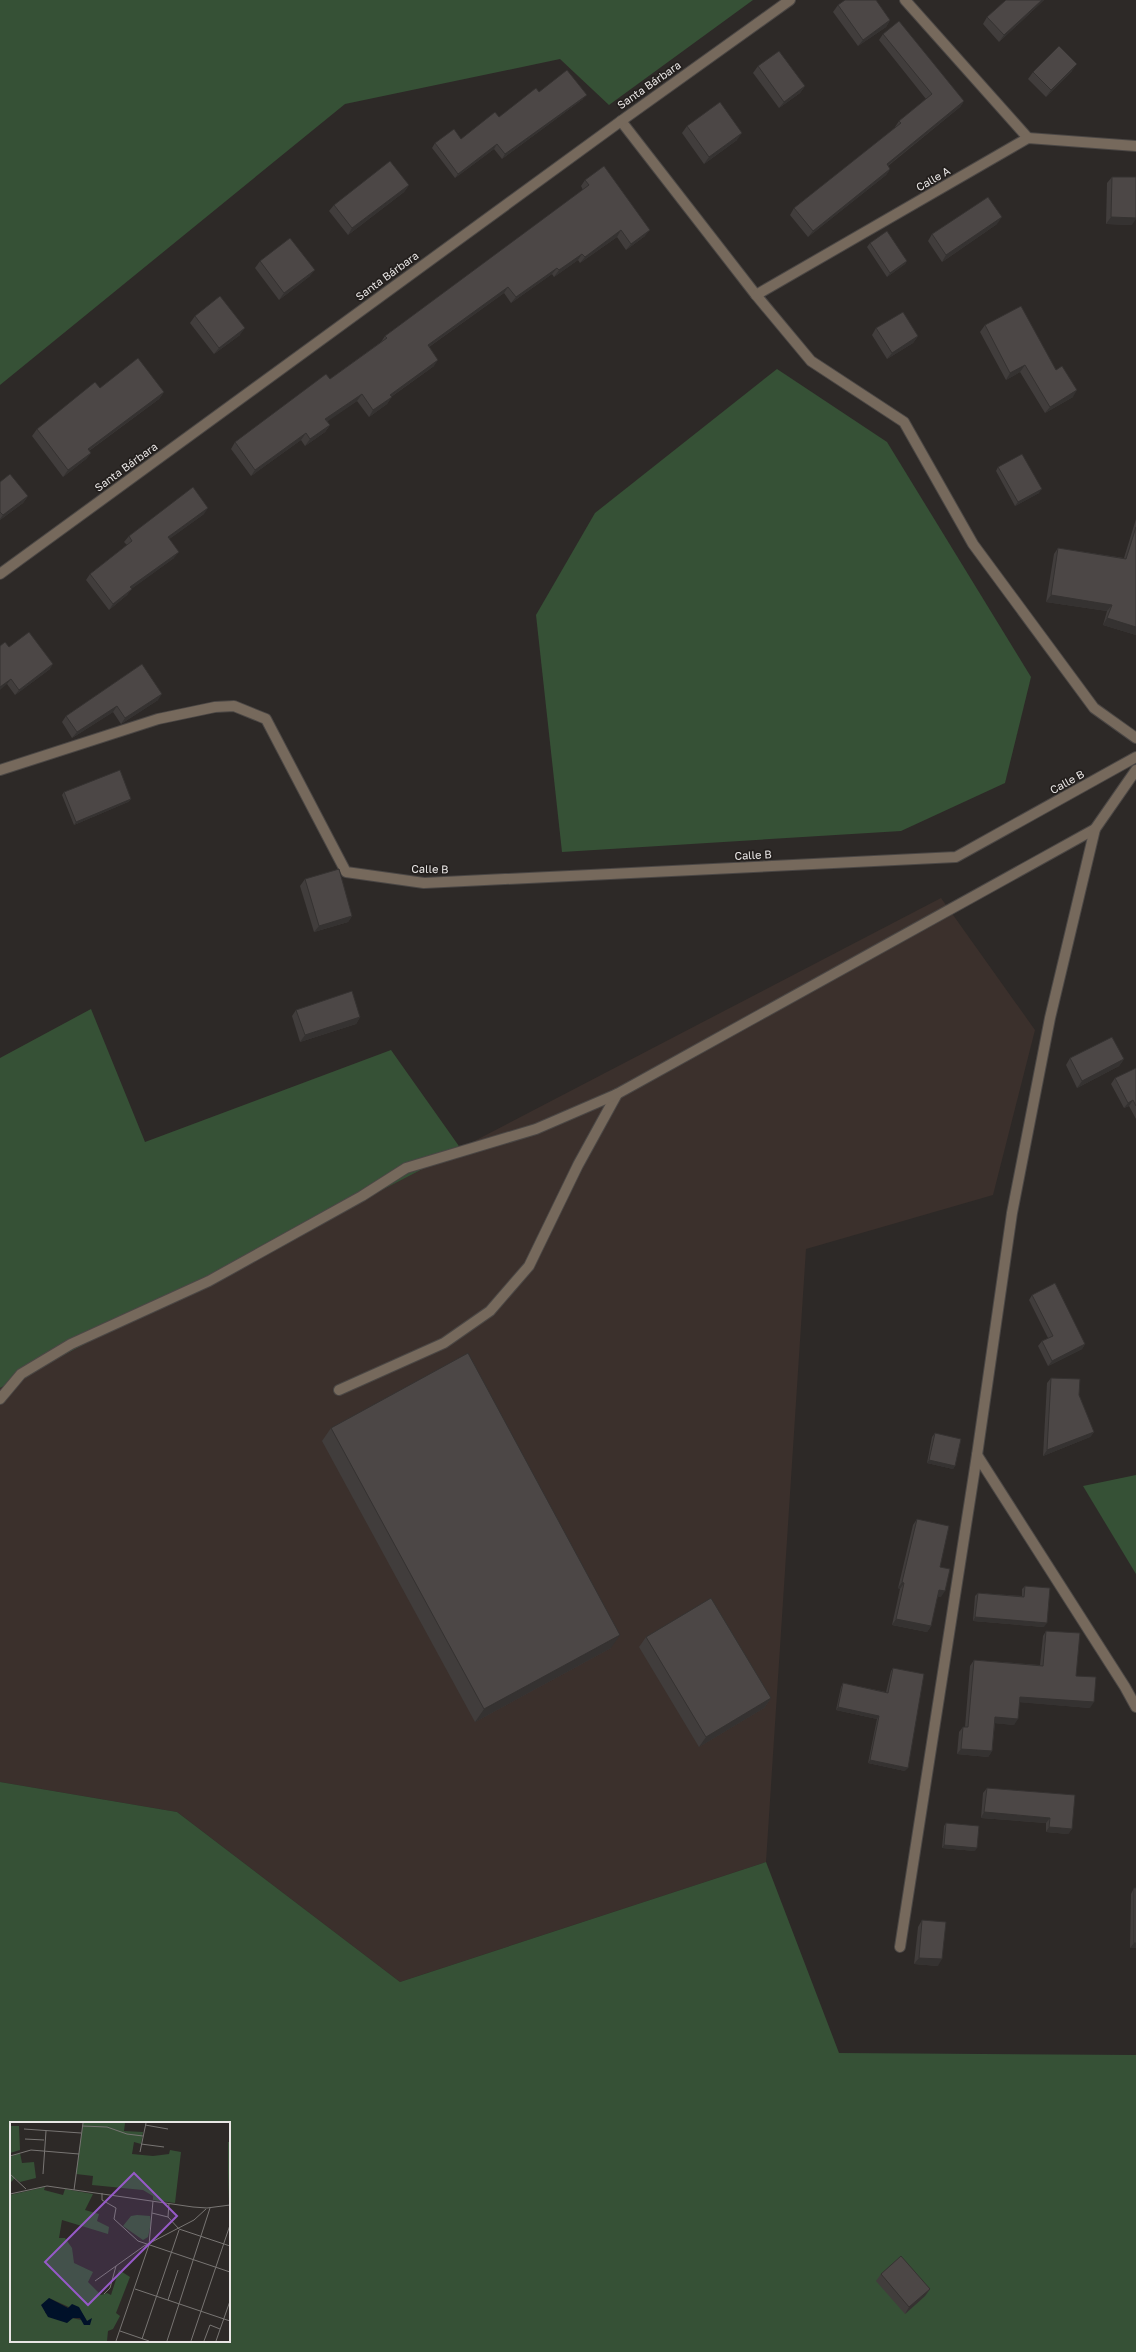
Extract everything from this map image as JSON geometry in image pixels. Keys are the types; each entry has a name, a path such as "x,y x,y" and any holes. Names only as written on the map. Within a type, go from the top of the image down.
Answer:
{"street":[{"name":"Santa Bárbara","path":"0,574 620,121 790,0"},
{"path":"905,0 1028,138 1136,146"},
{"path":"620,121 756,295 811,361 904,422 973,544 982,557 1094,708 1136,738"},
{"name":"Calle A","path":"756,295 1028,138"},
{"name":"Calle B","path":"0,770 158,719 215,707 234,706 266,719 346,872 424,883 956,857 1136,757"},
{"path":"900,1948 977,1455 1012,1213 1050,1018 1095,829 1136,770"},
{"path":"0,1399 20,1374 71,1344 209,1281 362,1196 406,1168 536,1129 617,1094 1095,829"},
{"path":"339,1390 444,1343 490,1311 529,1266 578,1166 617,1094"},
{"path":"977,1455 1125,1687 1136,1707"}],"shaded area":[{"path":"941,898 1035,1030 993,1195 806,1249 766,1862 400,1982 177,1812 0,1782 0,1388"}],"green space":[{"path":"0,0 753,0 609,105 560,59 345,104 0,385"},
{"path":"777,369 887,442 1031,677 1005,783 901,831 562,852 536,615 595,513"},
{"path":"91,1009 145,1142 391,1050 461,1149 0,1388 0,1058"},
{"path":"1136,1475 1136,1574 1083,1486"},
{"path":"0,1782 177,1812 400,1982 766,1862 839,2053 1136,2055 1136,2352 0,2352"}],"building":[{"path":"845,0 876,0 890,20 863,40 838,5"},
{"path":"1006,0 1042,0 1004,35 987,17"},
{"path":"899,21 964,101 887,164 890,169 813,231 794,208 901,123 899,121 932,94 883,34"},
{"path":"1059,46 1077,64 1051,90 1033,72"},
{"path":"779,51 805,86 784,102 758,66"},
{"path":"567,70 587,95 505,154 497,144 458,174 435,143 454,129 461,139 495,112 499,117 536,88 539,92"},
{"path":"720,102 742,133 709,157 687,126"},
{"path":"390,161 409,185 352,228 334,205"},
{"path":"604,166 650,230 631,244 621,230 585,257 582,254 559,270 557,268 516,297 508,287 428,345 438,360 390,395 392,397 373,410 362,394 325,419 330,425 310,439 306,433 255,470 235,442 326,374 330,379 387,338 385,336 589,185 585,180"},
{"path":"1112,177 1136,177 1136,218 1111,217"},
{"path":"988,197 1002,217 946,255 932,234"},
{"path":"887,231 907,261 890,273 870,243"},
{"path":"290,238 315,270 284,293 260,261"},
{"path":"220,296 245,328 219,348 195,316"},
{"path":"1021,306 1056,370 1062,366 1077,390 1050,407 1025,365 1010,373 985,325"},
{"path":"903,312 918,336 892,353 876,328"},
{"path":"138,358 164,392 88,449 91,453 68,470 37,429 95,382 100,388"},
{"path":"1022,454 1042,489 1018,502 998,467"},
{"path":"10,474 28,496 3,515 0,512 0,482"},
{"path":"193,487 208,508 168,537 179,552 130,587 132,589 113,604 90,574 132,541 129,536"},
{"path":"1136,527 1136,627 1107,618 1112,605 1051,595 1058,548 1126,559"},
{"path":"29,632 53,664 19,690 11,679 0,687 0,646 5,642 9,647"},
{"path":"142,664 162,694 125,718 117,706 77,732 66,716"},
{"path":"120,770 131,799 76,822 64,792"},
{"path":"339,869 352,916 319,926 305,879"},
{"path":"352,991 360,1017 305,1035 296,1010"},
{"path":"1112,1037 1124,1059 1082,1081 1070,1058"},
{"path":"1136,1068 1136,1106 1133,1100 1128,1103 1115,1078"},
{"path":"1055,1283 1085,1344 1052,1361 1042,1341 1053,1336 1032,1295"},
{"path":"468,1353 620,1635 484,1709 331,1428"},
{"path":"1051,1378 1080,1379 1079,1395 1094,1432 1047,1450"},
{"path":"935,1433 961,1439 955,1466 929,1460"},
{"path":"917,1519 949,1526 940,1567 950,1569 945,1591 939,1590 931,1626 896,1619 904,1583 902,1582"},
{"path":"1025,1586 1050,1588 1047,1623 975,1617 978,1593 1024,1597"},
{"path":"711,1598 771,1698 706,1737 646,1637"},
{"path":"1046,1631 1080,1633 1076,1676 1096,1677 1094,1702 1020,1697 1018,1719 995,1717 992,1751 961,1749 963,1727 968,1727 974,1660 1043,1666"},
{"path":"893,1668 924,1674 908,1768 870,1760 879,1716 838,1707 843,1683 888,1693"},
{"path":"987,1788 1075,1795 1072,1829 1049,1827 1050,1818 984,1812"},
{"path":"946,1823 979,1826 977,1848 944,1845"},
{"path":"1134,1888 1136,1888 1136,1943 1134,1943"},
{"path":"922,1920 946,1922 942,1959 919,1958"},
{"path":"901,2256 930,2289 909,2307 881,2274"}]}
